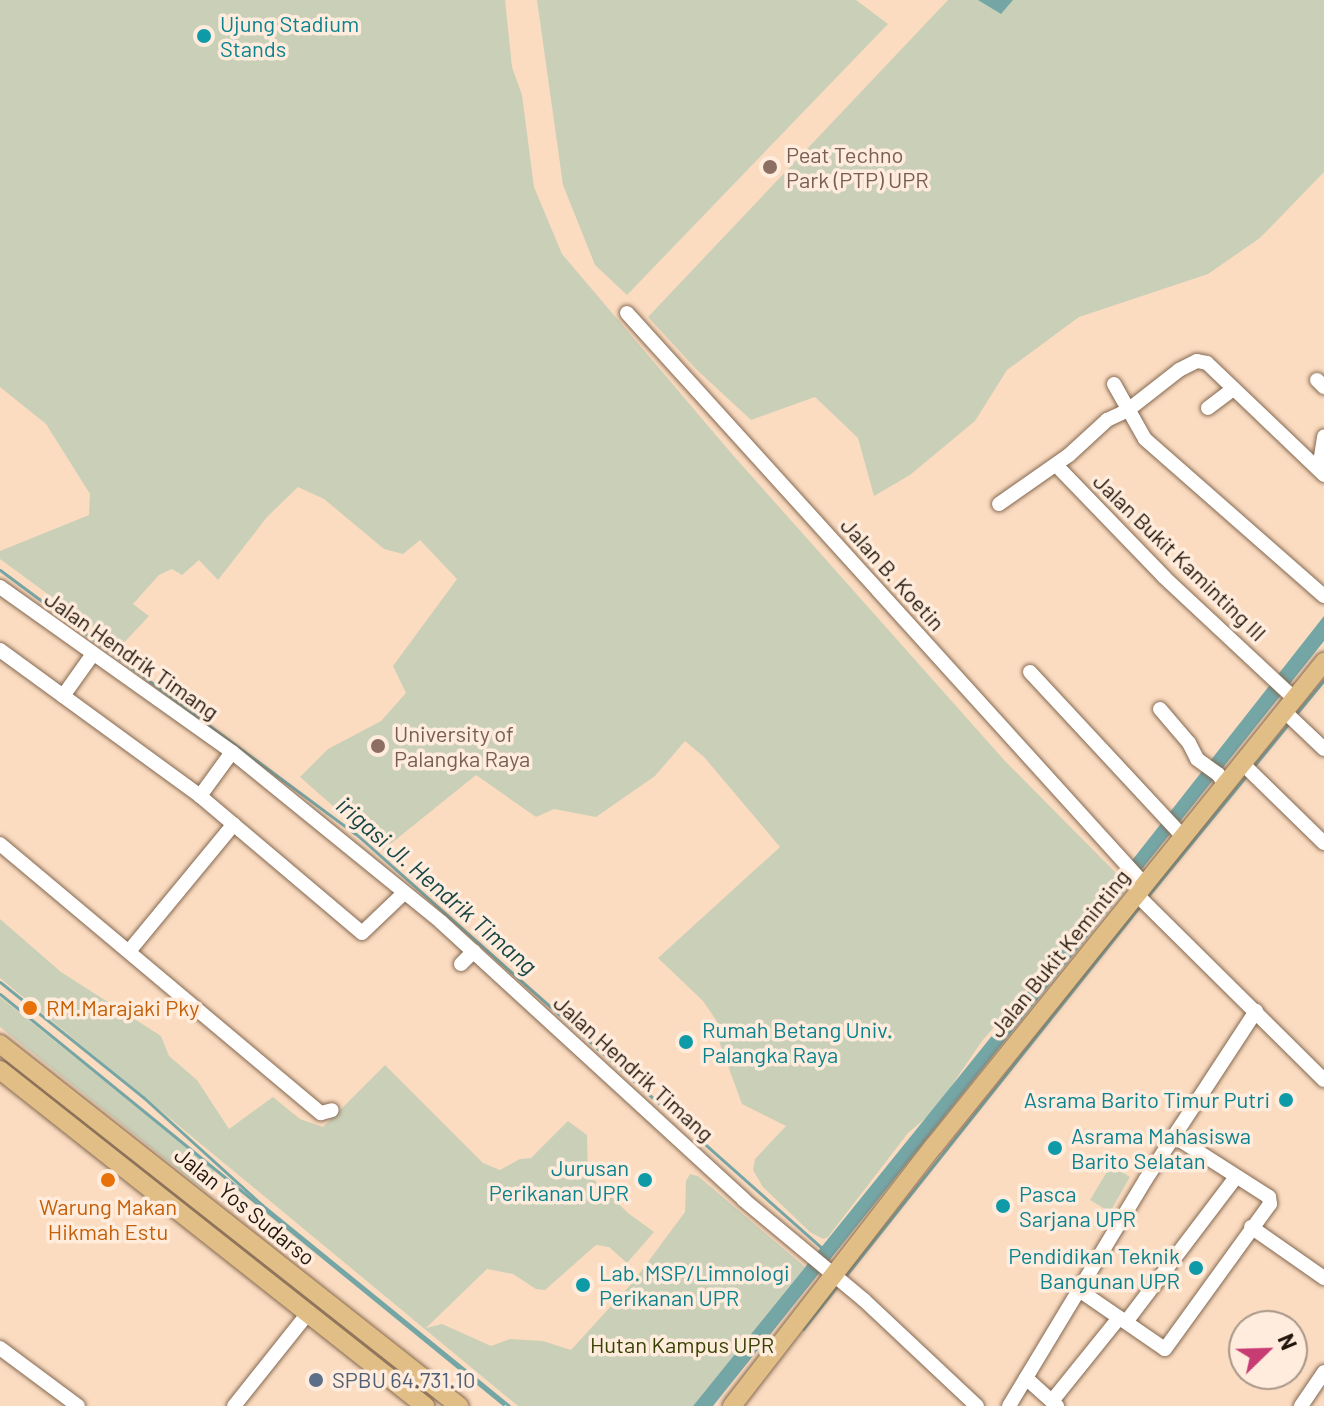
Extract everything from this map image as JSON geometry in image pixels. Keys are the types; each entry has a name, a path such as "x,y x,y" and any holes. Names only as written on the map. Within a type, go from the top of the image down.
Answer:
{"main road":[{"name":"Jalan Bukit Keminting","path":"732,1406 827,1270 934,1146 1136,880 1179,834 1217,775 1243,764 1285,695 1324,662"},
{"name":"Jalan Yos Sudarso","path":"0,1044 459,1406"},
{"name":"Jalan Yos Sudarso","path":"1,1076 226,1246 309,1312 414,1403"},
{"path":"193,1220 206,1205"}],"street":[{"name":"Jalan B. Koetin","path":"627,313 1136,880 1324,1080"},
{"path":"999,504 1056,465 1107,420 1128,410 1179,370 1197,361 1207,363 1321,472"},
{"path":"1114,384 1145,439 1324,596"},
{"path":"1208,408 1232,390"},
{"path":"1321,472 1324,436"},
{"name":"Jalan Bukit Kaminting III","path":"1056,465 1164,577 1285,695 1324,749"},
{"name":"Jalan Hendrik Timang","path":"0,587 232,752 474,951 977,1406"},
{"path":"0,650 200,796 362,933 404,893"},
{"path":"63,696 93,654"},
{"path":"1030,672 1179,834"},
{"path":"1160,709 1189,743 1197,759 1217,775"},
{"path":"200,796 232,752"},
{"path":"1243,764 1324,843"},
{"path":"130,950 234,824"},
{"path":"0,844 321,1113 332,1110"},
{"path":"461,964 474,951"},
{"path":"1009,1406 1256,1011"},
{"path":"1,1076 226,1246"},
{"path":"1079,1290 1161,1349 1169,1346 1270,1200 1175,1137"},
{"path":"1026,1378 1054,1404 1236,1177"},
{"path":"1251,1227 1324,1278"},
{"path":"234,1406 309,1312"},
{"path":"0,1348 78,1406"},
{"path":"1301,1406 1324,1372"}],"green space":[{"path":"0,0 505,0 512,67 522,95 534,187 562,254 732,454 1005,761 1118,875 1075,933 982,1041 935,1110 908,1133 828,1237 823,1239 810,1232 763,1187 753,1170 755,1159 786,1126 742,1104 720,1044 718,1023 703,1001 658,958 780,847 704,757 685,741 655,776 596,817 554,809 536,817 476,775 383,850 300,777 328,749 381,721 406,693 393,666 457,579 420,540 403,554 384,549 324,499 298,487 267,517 218,580 199,560 182,575 172,569 159,575 133,604 149,616 120,647 0,559 0,551 89,515 90,494 46,424 0,387"},
{"path":"537,0 856,0 888,24 627,295 595,265 563,185"},
{"path":"948,0 1324,0 1324,172 1260,238 1208,274 1079,317 1007,370 975,421 910,475 874,496 858,438 815,397 751,420 697,370 648,317"},
{"name":"Hutan Kampus UPR","path":"0,919 61,972 161,1036 169,1056 197,1080 229,1129 273,1097 300,1119 323,1127 385,1065 483,1163 500,1170 520,1159 531,1158 568,1121 587,1135 588,1174 628,1213 654,1232 627,1263 609,1247 596,1245 545,1290 536,1289 513,1274 487,1269 426,1328 442,1324 491,1346 510,1339 543,1341 571,1350 633,1282 685,1212 686,1181 690,1174 698,1176 805,1267 693,1406 518,1406 0,978"},
{"path":"0,997 215,1170 204,1190 0,1027"},
{"path":"1111,1165 1130,1177 1110,1212 1090,1200"}],"water":[{"path":"978,0 1013,0 1001,14"},
{"path":"1324,616 1324,641 1285,690 713,1406 693,1406 1075,933"}],"waterway":[{"name":"irigasi Jl. Hendrik Timang","path":"0,570 356,834 823,1249"},
{"path":"1296,714 1324,680"},
{"path":"1253,767 1289,723"},
{"path":"1147,897 1246,776"},
{"path":"843,1279 1140,906"},
{"path":"0,982 143,1097 262,1205 509,1406"},
{"path":"0,994 503,1404"},
{"path":"803,1329 838,1285"}],"place":[{"name":"Ujung Stadium Stands","path":"204,36"},
{"name":"Peat Techno Park (PTP) UPR","path":"770,167"},
{"name":"University of Palangka Raya","path":"378,746"},
{"name":"RM.Marajaki Pky","path":"30,1008"},
{"name":"Rumah Betang Univ. Palangka Raya","path":"686,1042"},
{"name":"Asrama Barito Timur Putri","path":"1286,1100"},
{"name":"Asrama Mahasiswa Barito Selatan","path":"1055,1148"},
{"name":"Warung Makan Hikmah Estu","path":"108,1180"},
{"name":"Jurusan Perikanan UPR","path":"645,1180"},
{"name":"Pasca Sarjana UPR","path":"1003,1206"},
{"name":"Pendidikan Teknik Bangunan UPR","path":"1196,1268"},
{"name":"Lab. MSP/Limnologi Perikanan UPR","path":"583,1285"},
{"name":"SPBU 64.731.10","path":"316,1380"}]}
